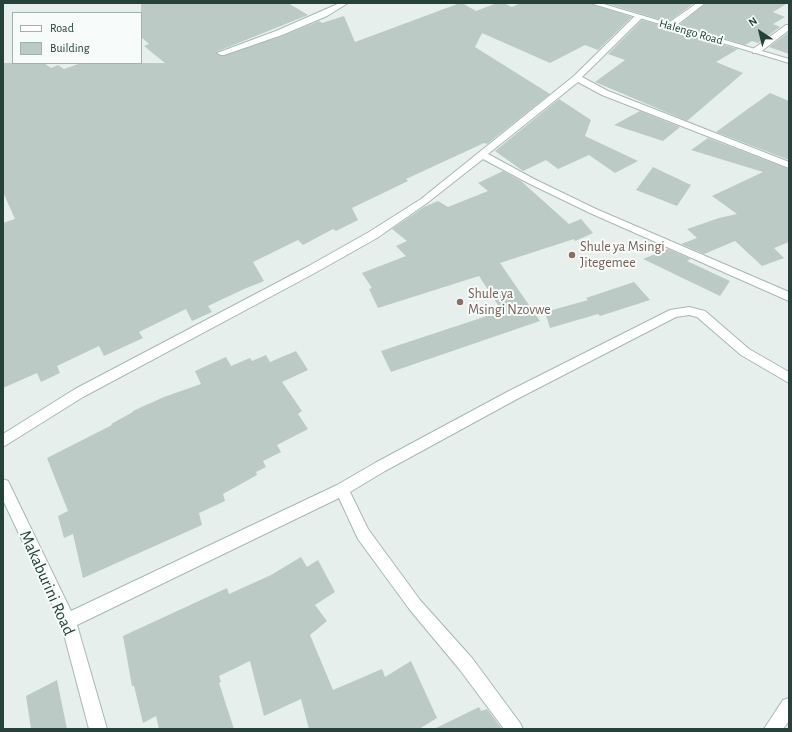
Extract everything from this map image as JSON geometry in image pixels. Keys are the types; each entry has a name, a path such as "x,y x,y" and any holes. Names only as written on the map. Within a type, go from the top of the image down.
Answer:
{"street":[{"path":"222,53 286,30 345,3"},
{"name":"Halengo Road","path":"593,3 789,61"},
{"path":"670,26 702,3"},
{"path":"3,441 78,393 309,272 373,235 424,201 577,78 639,17"},
{"path":"756,51 789,27"},
{"path":"577,78 605,93 789,165"},
{"path":"483,155 531,181 593,211 789,298"},
{"path":"68,621 342,490 380,467 513,395 674,313 689,311 701,314 746,352 789,378"},
{"name":"Makaburini Road","path":"3,485 68,621 98,729"},
{"path":"342,490 363,534 415,605 466,664 514,729"},
{"path":"773,729 789,706"}],"building":[{"path":"141,3 288,3 308,15 216,52 221,56 282,36 319,21 322,23 344,16 355,42 460,3 476,11 497,3 504,3 512,7 521,3 589,3 632,17 598,50 585,45 550,63 482,33 475,47 550,94 487,144 484,143 406,179 408,181 352,208 358,220 336,231 333,229 303,245 298,240 253,262 264,281 208,306 212,312 192,321 186,309 139,332 143,338 104,356 99,346 57,366 60,373 41,382 37,373 3,388 3,223 15,219 3,192 3,63 45,64 51,68 58,65 64,69 78,64 165,63 144,46 149,44 142,38"},
{"path":"605,3 694,3 668,22"},
{"path":"706,3 788,3 773,12 785,17 773,24 780,27 758,43 752,41 745,45 679,25"},
{"path":"642,20 666,27 667,30 673,30 738,49 716,62 743,73 687,121 595,82 625,60 608,54"},
{"path":"789,32 789,54 769,47"},
{"path":"770,93 789,101 789,160 716,132"},
{"path":"559,99 591,120 585,136 638,161 615,173 589,155 558,169 546,160 523,171 495,151"},
{"path":"640,111 680,127 663,141 614,125"},
{"path":"708,138 789,169 789,242 774,248 784,258 762,266 735,241 704,254 681,244 697,238 687,229 719,218 737,214 712,196 763,172 691,150"},
{"path":"653,167 691,185 677,206 636,190"},
{"path":"503,171 521,181 569,224 581,219 593,233 575,241 574,239 500,263 540,321 391,372 381,351 502,311 479,276 378,308 369,289 372,288 362,273 406,256 396,246 407,241 392,229 424,207 438,201 448,207 488,191 478,183"},
{"path":"668,249 691,259 687,261 730,281 720,296 643,259"},
{"path":"634,282 650,300 600,316 598,314 550,328 545,312 588,300 586,298"},
{"path":"296,351 308,370 282,382 302,411 298,414 308,429 277,445 281,452 263,461 266,467 256,472 257,475 223,494 225,501 199,513 202,525 83,578 73,534 64,538 58,516 68,511 47,458 112,425 111,424 133,411 164,397 201,384 195,371 226,357 231,366 250,358 252,361 266,355 270,362"},
{"path":"301,557 307,567 318,560 335,592 315,605 327,621 310,635 333,690 382,669 385,677 411,661 437,718 419,729 309,729 301,699 264,716 250,661 219,676 221,682 219,683 234,729 159,729 156,716 143,723 134,686 132,686 123,636 227,588 229,594 271,575"},
{"path":"57,680 67,729 31,729 26,696"},
{"path":"479,707 481,711 487,709 502,729 434,729"}],"place":[{"name":"Shule ya Msingi Jitegemee","path":"572,255"},
{"name":"Shule ya Msingi Nzovwe","path":"460,302"}]}
